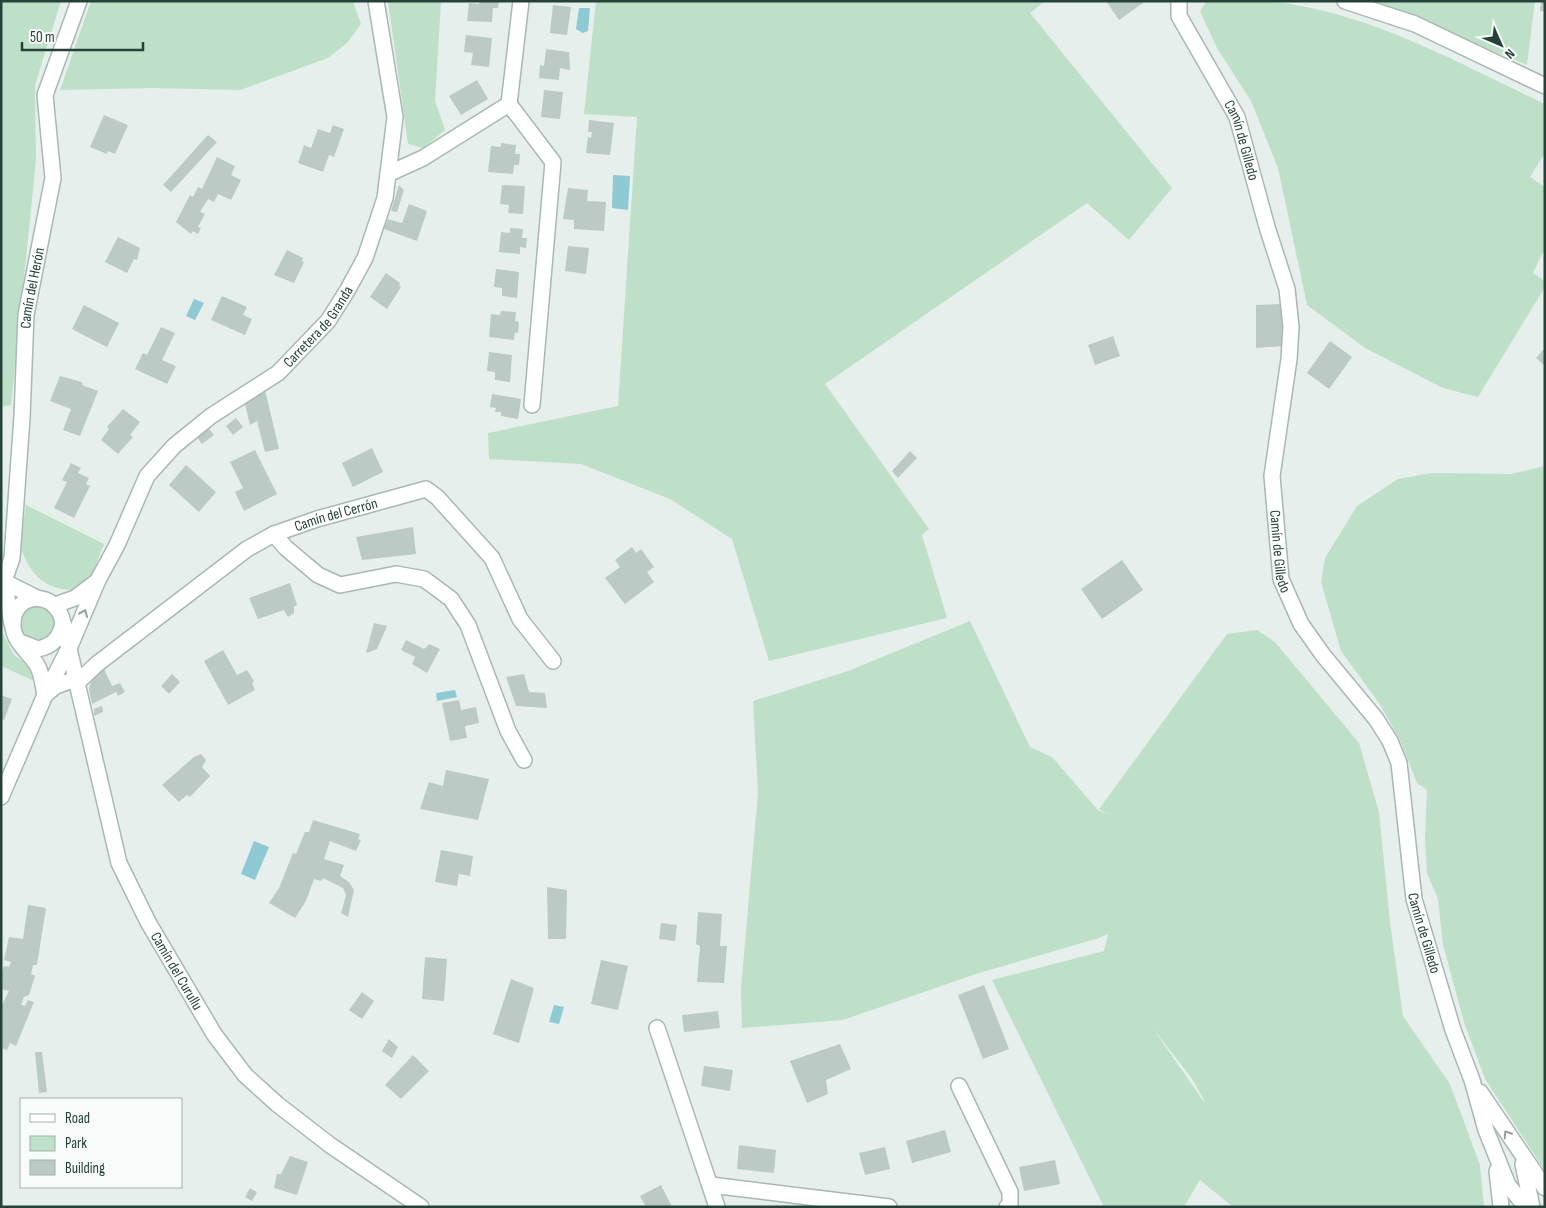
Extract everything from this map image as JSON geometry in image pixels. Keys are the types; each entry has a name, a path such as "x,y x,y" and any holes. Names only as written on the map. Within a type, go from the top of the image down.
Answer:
{"street":[{"name":"Camín del Herón","path":"3,581 12,558 22,417 26,315 53,178 45,95 79,1"},
{"name":"Carretera de Granda","path":"1,797 45,695 70,682 70,646 98,580 117,545 147,476 174,446 211,416 278,373 328,321 348,291 365,258 385,198 395,117 376,1"},
{"path":"521,1 509,104 553,162 532,404"},
{"name":"Camín de Gilledo","path":"1179,1 1178,16 1236,117 1266,227 1287,289 1292,327 1272,476 1281,579 1301,624 1323,655 1376,719 1390,741 1399,763 1414,899 1453,1030 1472,1080 1494,1153 1508,1185 1526,1207"},
{"path":"1345,1 1415,24 1545,86"},
{"path":"388,174 423,158 509,104"},
{"name":"Camín del Cerrón","path":"70,682 105,658 247,549 274,534 317,519 426,489 437,497 492,558 520,619 553,661"},
{"path":"274,534 286,548 318,575 340,585 396,574 424,579 451,599 468,625 508,731 524,760"},
{"name":"Carretera de Granda","path":"55,605 75,598 98,580"},
{"path":"3,581 55,605 63,623 58,638 53,644 30,646"},
{"path":"3,581 13,630 70,682"},
{"path":"12,624 17,609 22,603 37,598"},
{"name":"Camín del Curullu","path":"63,623 70,646 70,682 118,863 148,922 214,1034 245,1075 277,1104 330,1145 421,1207"},
{"path":"30,646 70,646"},
{"path":"30,646 39,666 45,695"},
{"path":"657,1028 711,1185 716,1207"},
{"name":"Camín de Gilledo","path":"1472,1080 1545,1188"},
{"path":"959,1086 1010,1192 1010,1205 1007,1207"},
{"name":"Camín de Gilledo","path":"1519,1151 1528,1177 1532,1207"},
{"name":"Camín de Gilledo","path":"1494,1153 1502,1207"},
{"path":"711,1185 889,1207"}],"green space":[{"path":"1,1 61,1 35,85 36,160 11,405 1,407"},
{"path":"91,1 353,1 361,24 347,43 328,58 240,90 153,88 60,90"},
{"path":"388,1 441,1 435,101 445,130 423,148 408,144"},
{"path":"596,1 1045,1 1030,13 1172,188 1129,240 1087,203 825,384 929,529 922,535 947,618 769,661 732,539 670,499 581,464 489,459 488,433 618,406 637,117 584,114"},
{"path":"1207,1 1264,1 1301,6 1338,15 1409,40 1545,104 1545,153 1530,177 1545,187 1545,248 1533,273 1545,281 1545,287 1478,397 1443,388 1365,348 1307,305 1278,168 1251,101 1217,48 1200,11"},
{"path":"1366,1 1535,1 1527,65 1390,8"},
{"path":"1545,466 1545,1171 1485,1079 1464,1022 1443,945 1438,899 1427,873 1425,838 1427,790 1417,783 1400,740 1379,703 1341,651 1321,582 1325,558 1357,506 1398,479 1432,473 1511,474"},
{"path":"26,505 104,544 91,574 82,587 70,590 50,586 32,570 21,546"},
{"path":"38,606 50,612 56,624 50,636 38,642 26,636 20,624 26,612"},
{"path":"970,621 1030,747 1052,757 1098,810 1110,815 1099,809 1227,634 1257,630 1275,642 1359,743 1379,812 1390,922 1403,1016 1450,1084 1480,1165 1484,1207 1233,1207 1200,1180 1184,1207 1104,1207 992,980 1104,951 1108,934 979,973 843,1020 742,1028 741,989 758,793 753,701 848,671","holes":["1152,1027 1193,1080 1205,1102"]},
{"path":"1,630 14,655 35,669 34,681 1,666"}],"water":[{"path":"579,8 590,8 588,31 583,33 576,29"},
{"path":"613,175 630,176 628,210 612,208"},
{"path":"194,299 204,303 195,320 186,316"},
{"path":"455,690 457,697 437,701 436,693"},
{"path":"254,841 269,847 255,880 241,874"},
{"path":"554,1005 564,1007 559,1024 549,1022"}],"building":[{"path":"479,1 499,1 498,8 493,8 492,22 467,21 469,3 479,4"},
{"path":"1106,1 1142,1 1143,3 1119,20"},
{"path":"1541,1 1545,1 1545,11 1540,11"},
{"path":"553,5 571,7 567,35 550,33"},
{"path":"466,35 492,38 489,67 471,65 473,53 464,52"},
{"path":"546,49 569,52 570,70 560,68 559,80 539,78 540,65 544,66"},
{"path":"477,80 488,99 461,115 449,96"},
{"path":"544,90 563,92 560,119 541,117"},
{"path":"104,115 128,125 115,154 108,151 107,154 90,147"},
{"path":"589,120 614,123 610,155 586,153 588,137 591,138 592,132 588,132"},
{"path":"333,125 344,129 334,157 329,155 323,172 298,163 304,145 311,148 318,129 330,133"},
{"path":"208,135 217,142 171,192 163,185"},
{"path":"501,143 516,145 515,154 520,154 519,165 514,165 513,174 488,172 491,146 501,147"},
{"path":"217,157 235,166 231,175 241,180 231,200 218,194 214,202 208,199 200,212 205,214 198,227 201,228 198,234 193,231 191,234 176,222 190,195 193,197 198,187 202,189"},
{"path":"399,185 404,190 397,212 391,211"},
{"path":"502,185 525,186 523,214 508,213 509,205 500,204"},
{"path":"568,188 588,190 587,201 606,202 604,231 574,229 574,220 563,219"},
{"path":"409,204 427,211 417,241 384,229 388,219 402,223"},
{"path":"510,228 523,229 522,238 527,238 526,248 520,247 520,254 499,252 501,232 510,233"},
{"path":"118,237 140,248 137,260 134,259 127,273 105,262"},
{"path":"568,246 589,248 586,274 565,271"},
{"path":"287,250 303,258 302,261 304,262 294,283 274,275"},
{"path":"496,269 519,272 517,298 502,296 502,288 494,287"},
{"path":"386,273 400,283 401,287 387,309 370,297"},
{"path":"222,296 247,307 243,315 252,319 245,335 211,320"},
{"path":"1282,304 1284,346 1256,348 1256,305"},
{"path":"84,305 119,323 107,347 72,329"},
{"path":"501,311 516,312 515,321 519,322 518,333 515,332 514,340 489,337 491,314 500,315"},
{"path":"161,327 175,333 162,360 176,366 167,384 135,369 143,353 147,355"},
{"path":"1113,336 1120,356 1095,365 1088,345"},
{"path":"1330,341 1352,357 1329,389 1307,373"},
{"path":"1545,348 1545,366 1536,358"},
{"path":"489,352 512,355 510,382 495,380 495,372 487,371"},
{"path":"60,376 82,382 82,385 98,391 80,436 63,430 71,409 50,401"},
{"path":"265,390 279,449 265,452 257,421 250,425 245,404"},
{"path":"492,394 521,399 518,419 501,416 501,412 495,412 496,408 490,407"},
{"path":"123,409 140,422 130,435 133,437 118,454 101,440 109,429 107,427"},
{"path":"236,418 243,427 233,435 226,426"},
{"path":"209,429 214,435 202,444 197,437"},
{"path":"372,448 383,472 353,487 342,463"},
{"path":"255,450 277,494 244,511 235,492 243,488 230,462"},
{"path":"910,451 917,458 898,478 892,471"},
{"path":"71,463 81,468 78,473 89,478 86,484 90,486 74,518 54,508 67,482 62,480"},
{"path":"186,465 216,492 199,512 169,485"},
{"path":"413,527 416,554 362,560 356,537"},
{"path":"632,547 636,553 641,549 654,567 647,572 654,582 625,604 605,578 620,567 615,560"},
{"path":"1122,560 1143,590 1102,619 1081,589"},
{"path":"290,583 297,605 294,607 294,613 288,617 284,610 258,619 249,598"},
{"path":"374,623 387,626 377,649 366,653"},
{"path":"406,640 424,649 429,644 440,649 427,673 412,664 415,657 401,650"},
{"path":"223,650 237,675 247,670 254,681 252,683 255,690 228,705 204,661"},
{"path":"103,667 112,686 120,683 125,692 118,696 116,692 92,704 89,689 92,679"},
{"path":"172,674 180,682 169,694 161,686"},
{"path":"524,674 529,692 545,693 547,708 516,706 506,677"},
{"path":"1,695 12,699 4,720 1,719"},
{"path":"459,700 461,710 476,707 479,723 465,726 467,738 450,741 442,703"},
{"path":"102,706 103,712 94,716 94,709"},
{"path":"201,754 206,760 202,767 210,776 190,797 187,795 179,802 162,785 194,757"},
{"path":"446,770 489,779 478,820 420,809 429,782 443,786"},
{"path":"313,820 360,834 358,839 361,840 356,851 330,841 324,859 344,865 340,876 349,882 354,890 348,917 341,913 346,895 343,888 323,878 321,881 314,879 306,901 295,918 269,903 279,888 293,853 296,854 305,832 309,832"},
{"path":"441,850 473,856 470,876 459,874 457,886 435,882"},
{"path":"547,887 567,890 566,939 548,939"},
{"path":"28,905 46,908 37,965 33,965 31,974 35,976 29,995 24,997 21,1005 25,1006 28,1000 34,1002 16,1046 10,1043 7,1050 1,1048 1,1007 9,991 1,989 1,974 4,966 9,967 11,962 4,960 9,937 23,939"},
{"path":"698,912 722,914 720,946 727,946 724,983 697,982 700,946 696,944"},
{"path":"661,923 677,925 675,941 659,939"},
{"path":"425,957 447,959 444,1001 422,999"},
{"path":"601,960 628,966 618,1010 591,1004"},
{"path":"511,979 534,988 519,1043 493,1034"},
{"path":"984,985 1009,1049 983,1059 958,995"},
{"path":"362,992 374,1001 362,1019 349,1010"},
{"path":"718,1011 720,1028 684,1032 682,1015"},
{"path":"389,1039 398,1047 392,1058 382,1051"},
{"path":"840,1044 851,1069 826,1080 828,1094 807,1103 790,1061"},
{"path":"35,1052 42,1052 47,1092 39,1093"},
{"path":"413,1055 429,1071 401,1099 385,1085"},
{"path":"704,1066 733,1070 730,1091 701,1086"},
{"path":"945,1130 951,1152 912,1163 906,1141"},
{"path":"739,1145 776,1150 774,1173 737,1169"},
{"path":"885,1147 890,1169 865,1175 859,1153"},
{"path":"290,1156 308,1162 297,1195 274,1188 277,1174 281,1174"},
{"path":"1055,1160 1060,1184 1024,1191 1019,1167"},
{"path":"661,1185 672,1207 646,1207 640,1196"},
{"path":"250,1188 257,1192 252,1201 245,1197"}]}
